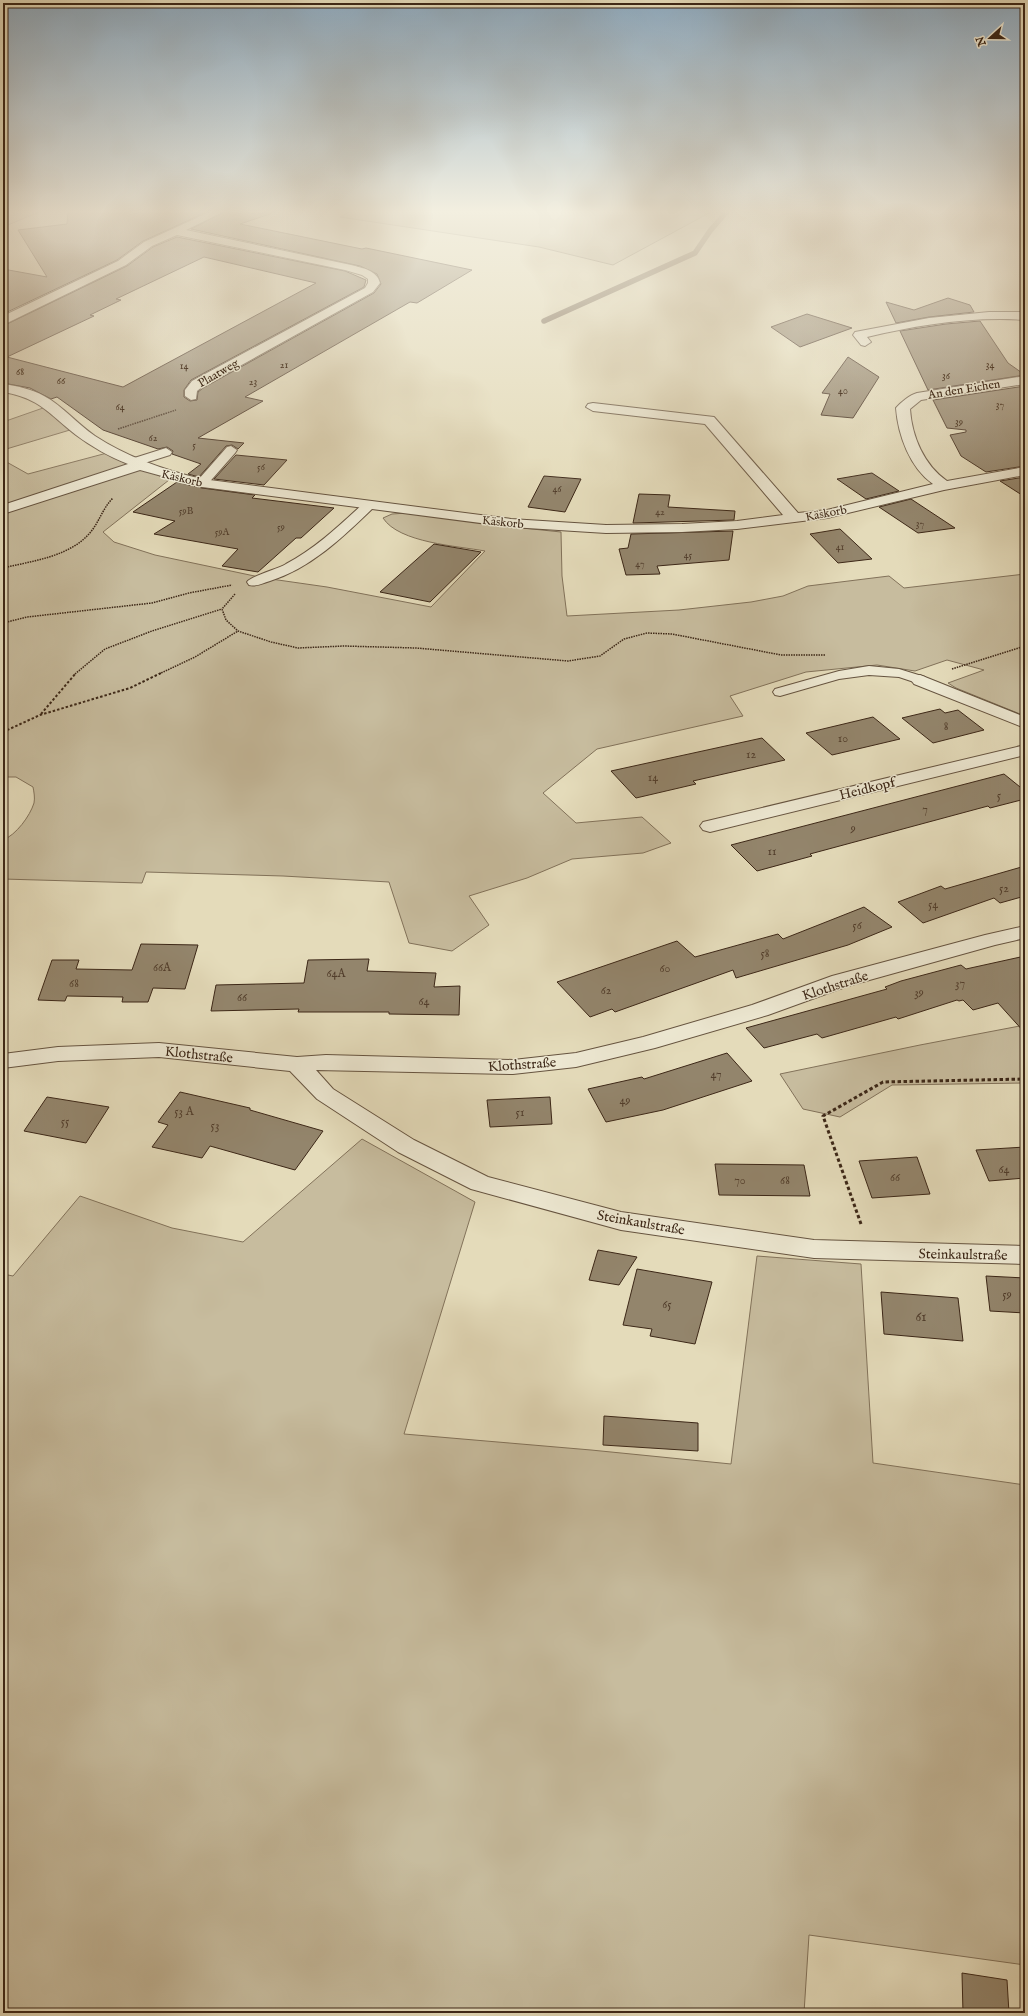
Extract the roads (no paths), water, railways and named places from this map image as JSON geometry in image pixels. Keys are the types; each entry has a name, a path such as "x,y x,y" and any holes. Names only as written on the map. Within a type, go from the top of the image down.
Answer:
{"street":[{"path":"3,321 38,304"},
{"name":"Plaatweg","path":"191,396 191,390 197,384 343,304"},
{"path":"865,342 860,335 875,331 953,319 1025,311"},
{"path":"1004,314 1025,316"},
{"path":"1004,314 1019,328"},
{"name":"An den Eichen","path":"944,486 929,474 920,460 903,420 903,408 917,397 1025,380"},
{"name":"Käskorb","path":"3,388 26,392 43,400 88,438 137,464 168,476 202,483 511,523 598,528 682,528 794,518 827,514 944,486 1025,471"},
{"path":"593,407 709,420 794,518"},
{"path":"3,510 137,464"},
{"path":"920,680 1025,724"},
{"name":"Heidkopf","path":"710,826 1025,750"},
{"name":"Klothstraße","path":"3,1061 58,1054 159,1050 297,1064 326,1062 513,1067 576,1060 647,1043 760,1010 840,981 992,939 1025,932"},
{"name":"Steinkaulstraße","path":"297,1064 325,1094 406,1146 480,1184 621,1221 814,1249 870,1252 1025,1255"}],"lane":[{"path":"202,483 231,450"},
{"path":"137,464 166,452"},
{"path":"254,582 276,575 297,565 344,529 369,505"},
{"path":"780,692 857,672 878,670 900,673 920,680"}],"waterway":[{"path":"544,321 582,304"}]}
